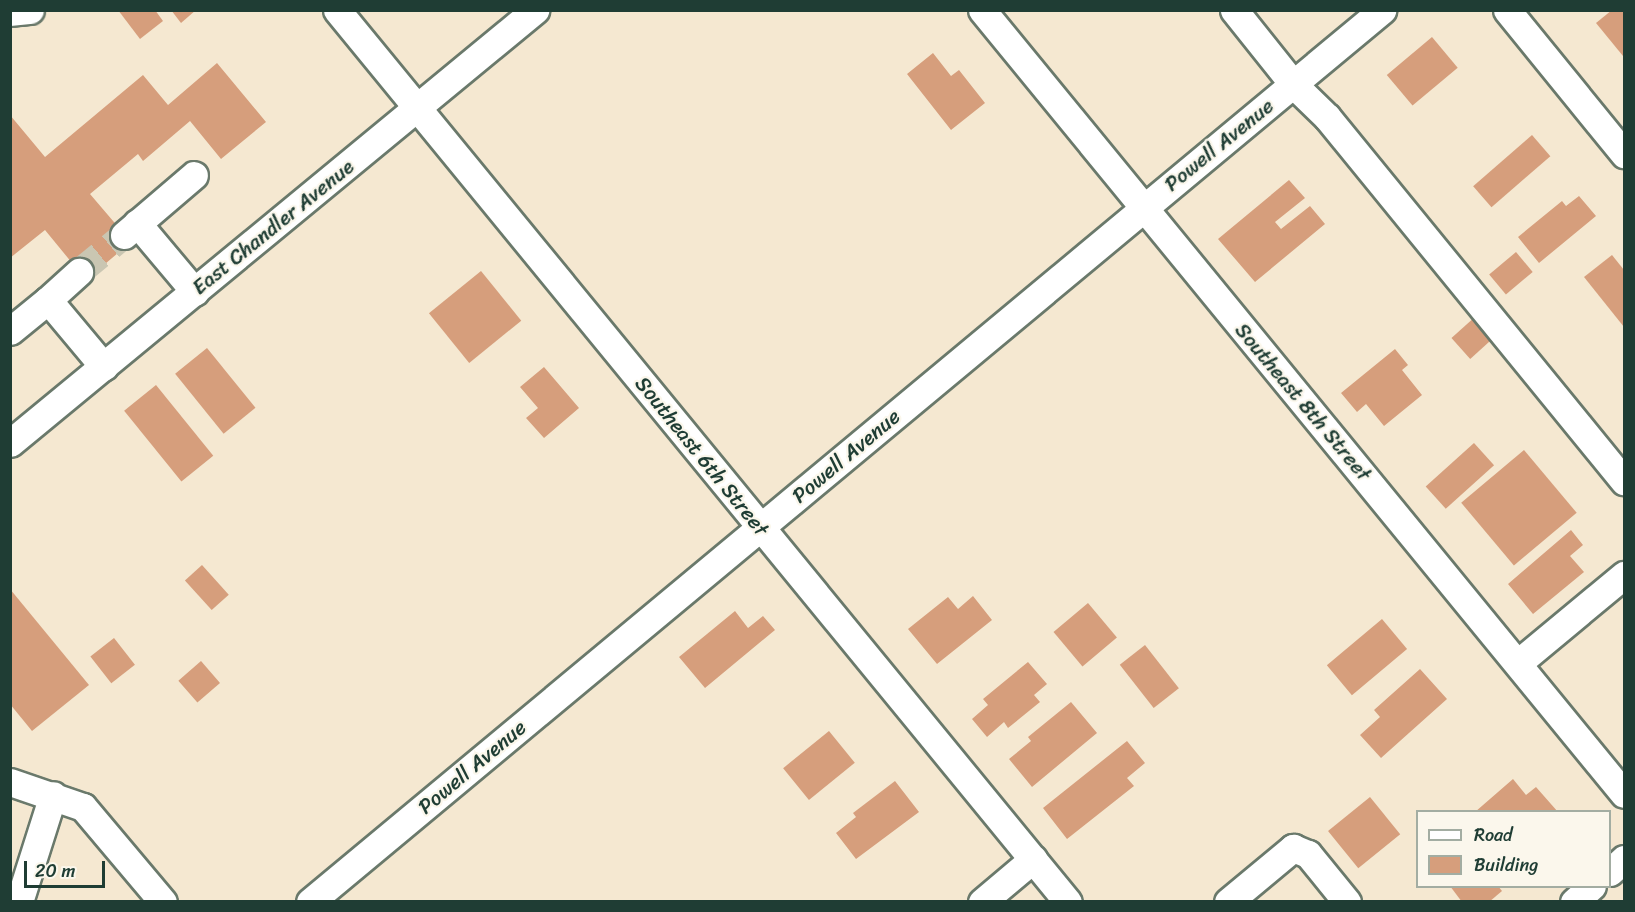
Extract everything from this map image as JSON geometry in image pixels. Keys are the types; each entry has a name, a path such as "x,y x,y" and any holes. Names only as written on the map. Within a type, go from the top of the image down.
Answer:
{"street":[{"path":"10,12 30,10"},
{"name":"Southeast 6th Street","path":"337,10 1068,902"},
{"name":"East Chandler Avenue","path":"10,443 535,10"},
{"name":"Southeast 8th Street","path":"982,10 1624,794"},
{"path":"1234,10 1293,84 1327,117 1624,481"},
{"name":"Powell Avenue","path":"310,902 1382,10"},
{"path":"1507,10 1624,154"},
{"path":"194,175 131,229 195,292"},
{"path":"10,331 79,272"},
{"path":"48,300 104,367"},
{"path":"1518,663 1624,575"},
{"path":"10,782 84,807 163,902"},
{"path":"19,902 53,795"},
{"path":"1228,902 1293,848 1308,854 1347,902"},
{"path":"982,902 1033,858"},
{"path":"1611,871 1624,859"},
{"path":"1574,902 1590,888"}],"building":[{"path":"118,10 155,10 163,21 140,39"},
{"path":"171,10 196,10 181,23"},
{"path":"1612,10 1624,10 1623,56 1596,23"},
{"path":"1432,37 1458,68 1413,106 1387,75"},
{"path":"933,53 951,76 959,70 985,103 951,130 907,74"},
{"path":"217,63 266,122 221,159 190,121 143,161 138,154 90,194 131,242 86,280 45,230 10,258 10,115 45,157 143,75 168,105"},
{"path":"1532,135 1550,156 1492,207 1473,186"},
{"path":"1289,180 1305,198 1275,222 1281,229 1310,206 1325,224 1255,282 1218,239"},
{"path":"1579,196 1596,216 1539,263 1518,237 1562,201 1566,206"},
{"path":"1516,252 1533,272 1506,294 1489,274"},
{"path":"1612,255 1624,270 1624,327 1584,277"},
{"path":"481,271 521,321 469,363 429,313"},
{"path":"1476,316 1495,337 1470,359 1451,338"},
{"path":"207,348 255,408 224,434 175,374"},
{"path":"1395,349 1408,365 1402,370 1422,395 1384,426 1366,404 1357,412 1341,393"},
{"path":"544,367 579,408 544,438 526,418 538,408 520,387"},
{"path":"156,385 213,456 181,482 124,411"},
{"path":"1474,443 1494,465 1446,509 1426,486"},
{"path":"1524,450 1577,513 1514,566 1461,503"},
{"path":"1571,530 1583,545 1570,556 1584,572 1533,614 1508,584"},
{"path":"202,565 229,595 212,610 185,580"},
{"path":"10,589 89,685 32,731 10,704"},
{"path":"973,596 992,620 937,664 908,629 948,597 958,609"},
{"path":"1088,603 1117,637 1082,666 1054,632"},
{"path":"735,611 748,628 763,616 775,630 705,688 679,657"},
{"path":"1382,619 1407,649 1352,695 1327,665"},
{"path":"114,638 135,665 111,683 90,656"},
{"path":"1145,645 1179,688 1154,708 1120,665"},
{"path":"201,661 220,683 197,703 178,681"},
{"path":"1028,662 1047,684 1034,695 1040,702 1008,728 1004,722 987,737 972,719 988,705 983,699"},
{"path":"1420,669 1447,699 1381,758 1360,735 1380,717 1374,710"},
{"path":"1071,702 1097,733 1032,787 1009,759 1031,741 1028,737"},
{"path":"829,731 855,763 809,800 783,768"},
{"path":"1127,741 1145,763 1127,778 1134,786 1067,839 1043,808"},
{"path":"1513,779 1526,795 1536,787 1556,810 1477,810"},
{"path":"895,781 919,812 856,859 836,833 856,817 853,813"},
{"path":"1370,797 1400,834 1358,868 1328,831"},
{"path":"1452,888 1500,888 1502,891 1489,902 1462,902"}],"tunnel":[{"path":"79,272 124,235"}]}
